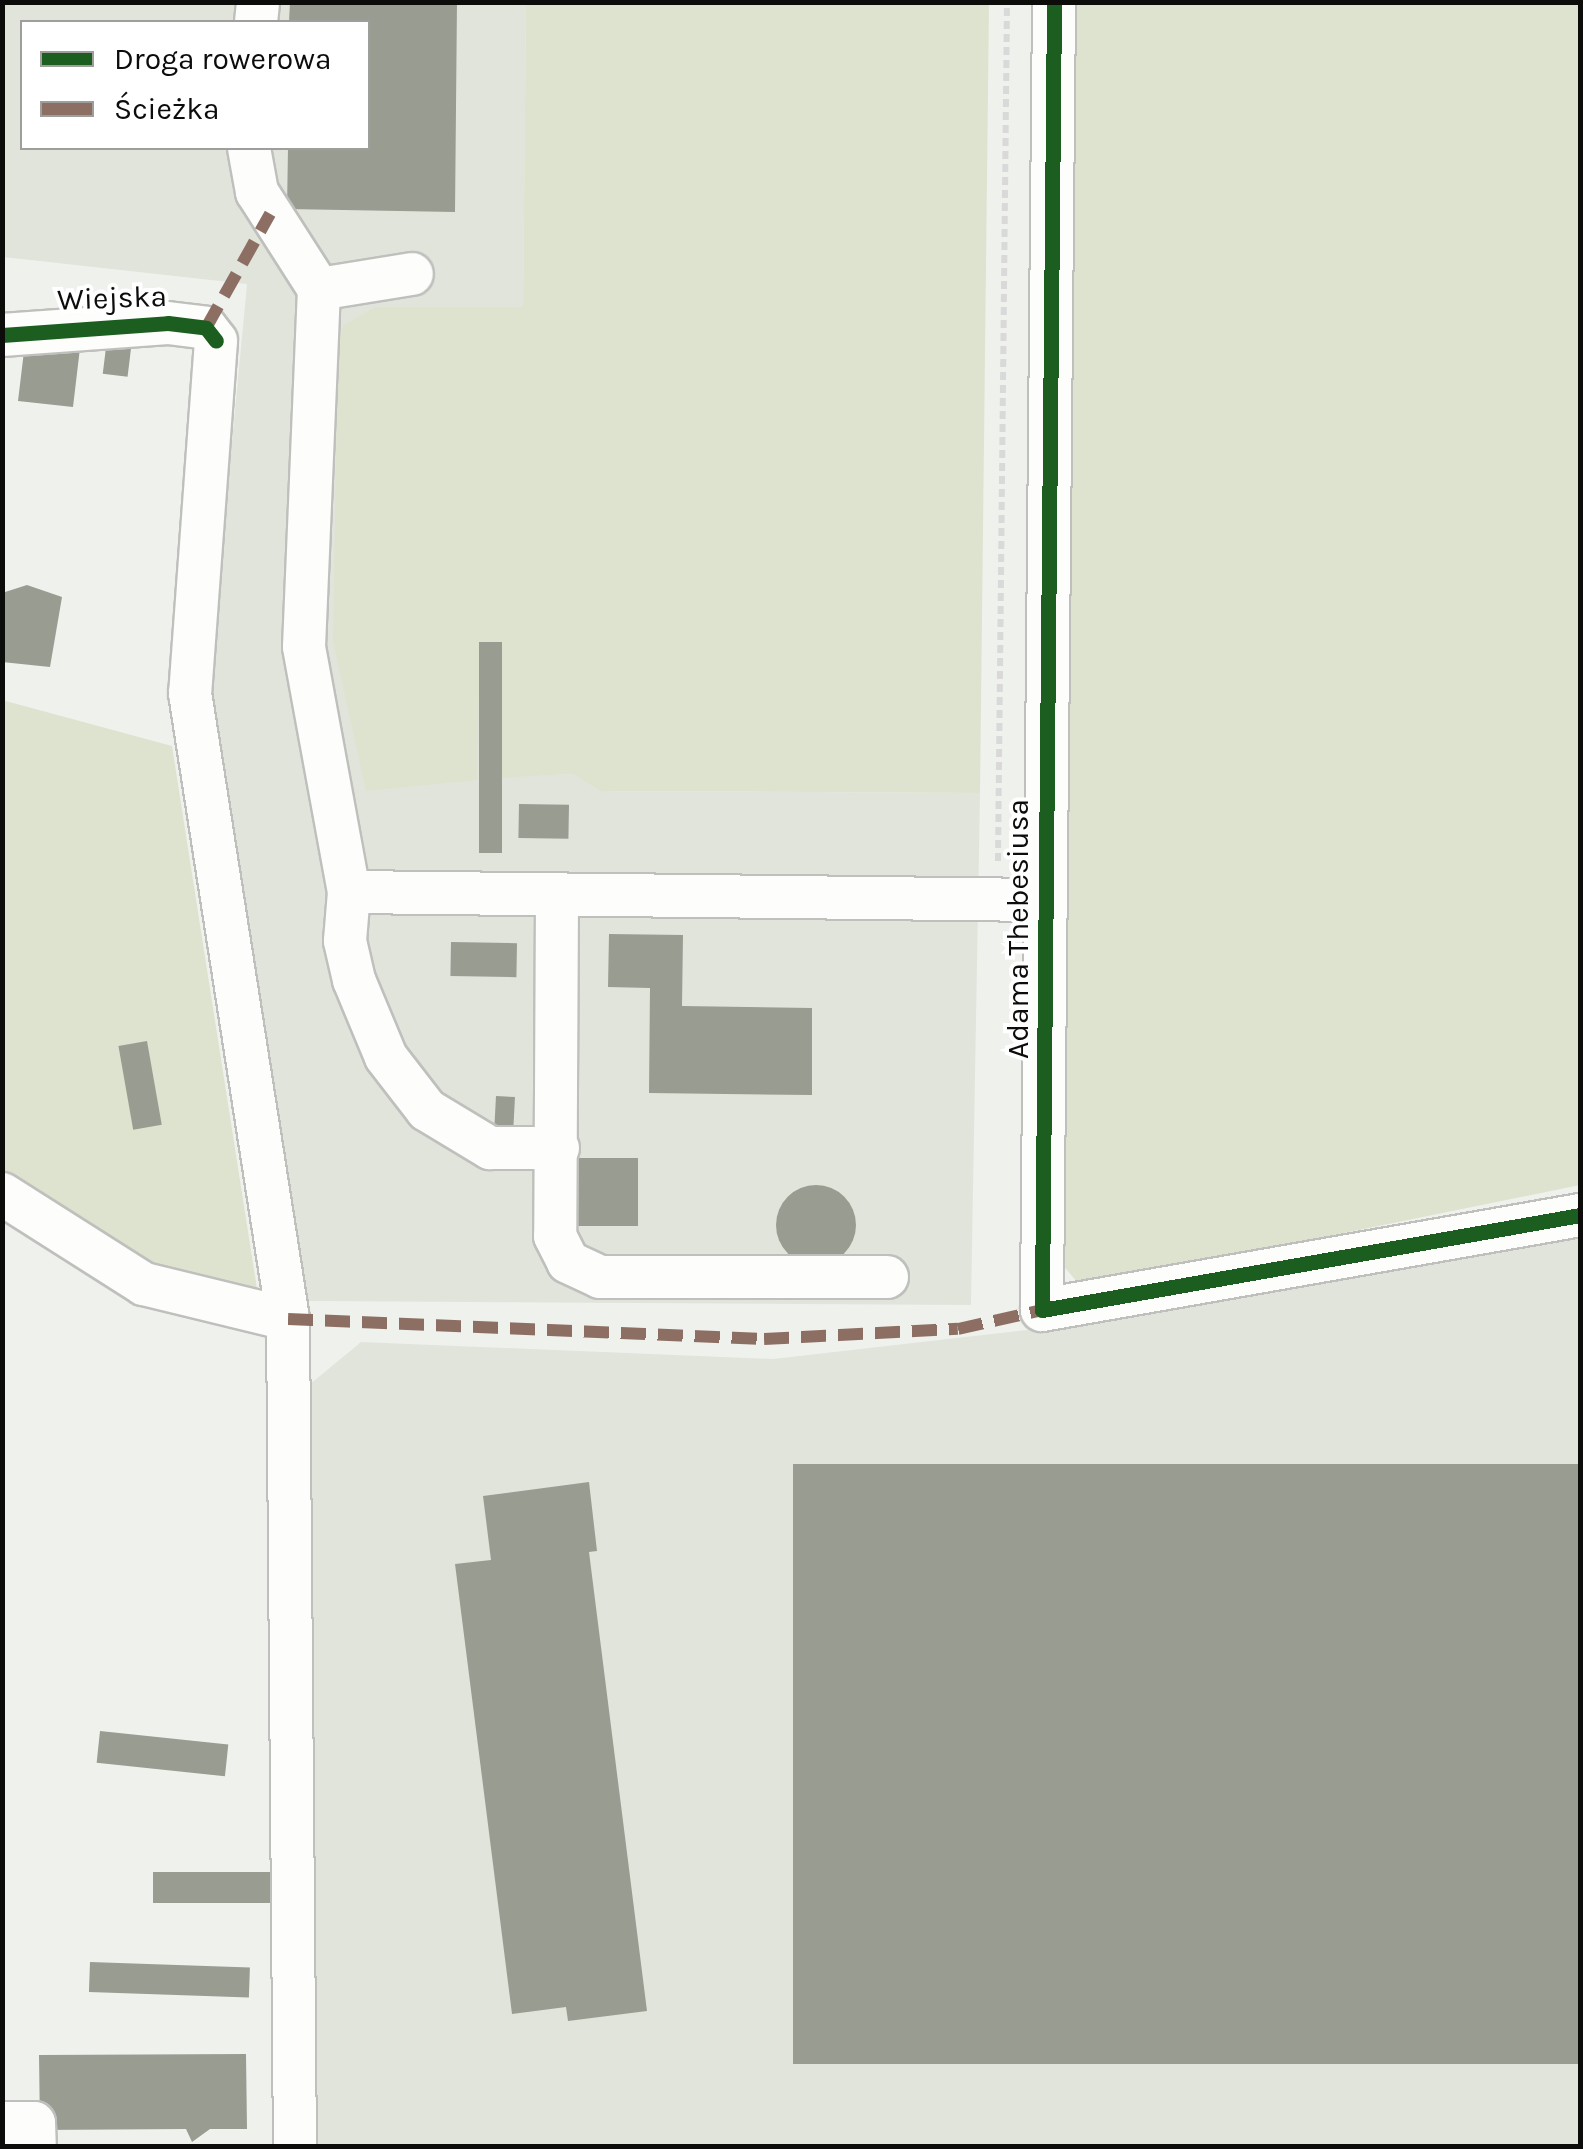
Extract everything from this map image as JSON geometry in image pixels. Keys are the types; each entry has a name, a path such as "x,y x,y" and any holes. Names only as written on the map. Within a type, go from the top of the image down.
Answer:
{"street":[{"name":"Adama Thebesiusa","path":"1054,2 1042,1310 1580,1215"},
{"path":"248,150 257,192 319,290 304,647 349,892 345,942 354,980 386,1057 427,1110 490,1148 558,1148"},
{"path":"319,290 412,274"},
{"name":"Wiejska","path":"2,335 168,323 206,328 216,341 190,693 194,760 288,1319"},
{"path":"349,892 557,898 1046,900"},
{"path":"557,898 558,1251 584,1272 887,1277"},
{"path":"2,1194 144,1284 288,1319 295,2146"},
{"path":"2,2123 34,2122 35,2146"}],"path":[{"path":"998,899 1007,2"}],"shaded area":[{"path":"2,3 526,3 523,308 375,307 479,642 502,642 500,777 573,774 599,791 980,793 971,1305 308,1301 206,716 247,284 3,257"},
{"path":"1580,1231 1580,2146 317,2146 309,1385 361,1342 773,1359 1044,1328"}],"green space":[{"path":"526,3 989,3 980,793 599,791 573,774 500,778 502,642 480,642 477,780 366,791 333,642 338,342 343,326 375,307 523,307"},
{"path":"1076,3 1580,3 1580,1185 1137,1275 1078,1283 1061,1263 1057,1025 1067,924"},
{"path":"2,700 172,746 257,1289 190,1281 112,1246 3,1174"}],"building":[{"path":"290,2 457,2 455,212 287,209 288,150 370,150 370,20 289,20"},
{"path":"107,339 132,342 128,377 103,374"},
{"path":"52,345 80,348 73,407 18,401 24,351 51,354"},
{"path":"27,585 62,597 50,667 2,662 2,593"},
{"path":"479,642 502,642 502,853 479,853"},
{"path":"519,804 569,805 568,839 518,838"},
{"path":"609,934 683,935 682,1006 812,1008 812,1095 649,1093 650,988 608,987"},
{"path":"451,942 517,943 516,977 450,976"},
{"path":"147,1041 162,1125 133,1130 118,1046"},
{"path":"496,1096 515,1097 513,1135 494,1134"},
{"path":"571,1158 638,1158 638,1226 571,1226"},
{"path":"816,1185 831,1188 844,1197 853,1210 853,1240 844,1253 831,1262 816,1265 801,1262 788,1253 779,1240 776,1225 779,1210 788,1197 801,1188"},
{"path":"793,1464 1580,1464 1580,2064 793,2064"},
{"path":"589,1482 597,1551 589,1552 647,2011 568,2021 566,2007 512,2014 455,1564 491,1560 483,1496"},
{"path":"100,1731 228,1744 225,1776 97,1763"},
{"path":"153,1872 270,1872 270,1903 153,1903"},
{"path":"90,1962 250,1968 249,1998 89,1992"},
{"path":"246,2054 247,2129 210,2129 192,2142 186,2129 40,2130 39,2055"}],"marked path":[{"path":"206,328 270,214"},
{"path":"288,1319 764,1339 958,1329 1042,1310"}],"cycle path":[{"path":"1054,2 1042,1310 1580,1215"},
{"path":"2,335 168,323 206,328 216,341"}]}
